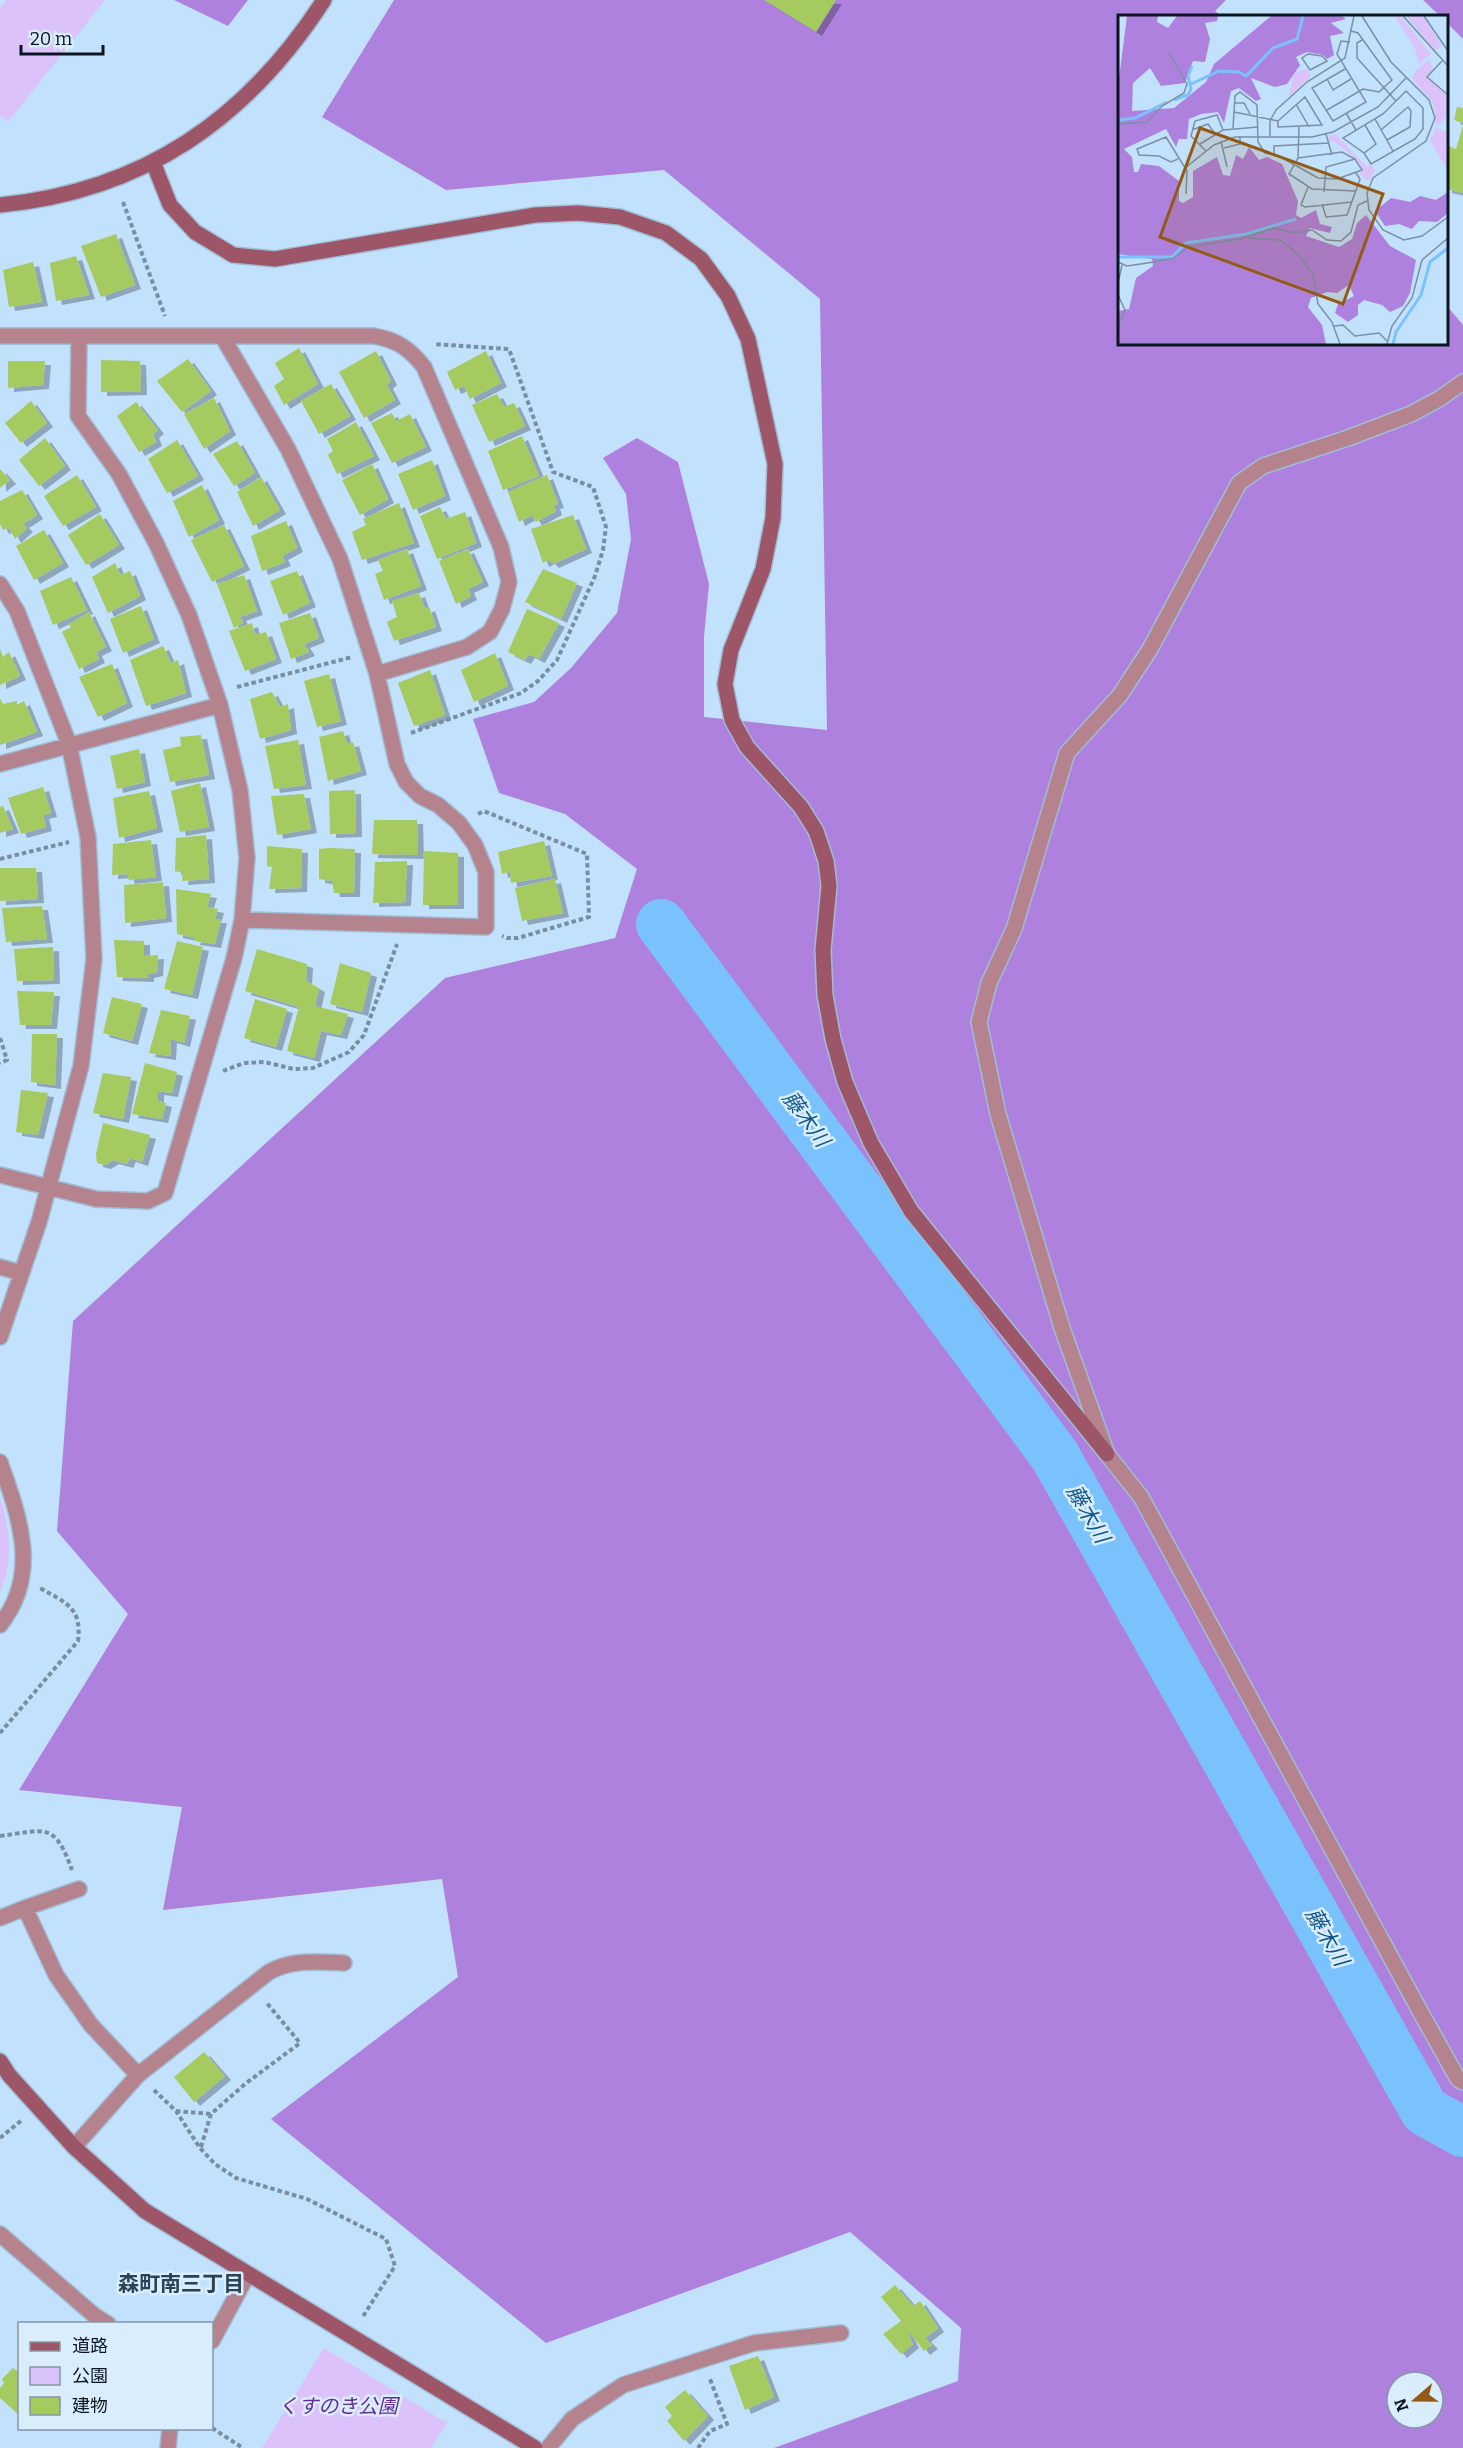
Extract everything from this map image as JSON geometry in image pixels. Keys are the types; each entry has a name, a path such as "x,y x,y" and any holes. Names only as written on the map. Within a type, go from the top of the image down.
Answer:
{"street":[{"path":"0,205 56,196 86,188 153,162 199,135 249,94 287,53 324,0"},
{"path":"153,162 170,205 195,232 233,255 275,259 535,215 578,213 620,217 666,233 701,259 728,296 748,339 775,464 773,518 763,569 731,650 725,684 732,720 747,747 801,807 816,831 826,861 829,886 823,951 825,995 833,1039 845,1082 871,1143 911,1211 1141,1497 1421,2013 1458,2079 1463,2082"},
{"path":"0,336 374,336 393,340 413,353 424,367 501,547 509,582 502,609 490,633 467,647 377,674"},
{"path":"222,336 288,449 340,559 377,674 397,764 406,782 420,796 438,806 459,823 476,845 486,872 486,927 242,920"},
{"path":"0,1176 96,1199 148,1201 165,1193 234,958 242,920 247,858 240,790 218,699 189,615 156,543 119,474 78,416 79,337"},
{"path":"1107,1454 1062,1328 998,1114 979,1022 989,983 1014,930 1067,753 1120,695 1150,649 1239,483 1263,466 1411,414 1439,399 1463,382"},
{"path":"0,584 17,611 69,744 88,837 94,959 81,1066 49,1187 0,1337"},
{"path":"0,764 218,699"},
{"path":"0,1267 21,1273"},
{"path":"0,1462 20,1522 24,1550 21,1577 14,1602 0,1625"},
{"path":"0,1918 79,1889"},
{"path":"25,1908 56,1975 91,2025 138,2075"},
{"path":"74,2147 138,2075 282,1965 297,1962 344,1963"},
{"path":"0,2061 9,2075 74,2147 145,2211 535,2448"},
{"path":"3,2242 105,2322"},
{"path":"213,2339 248,2274"},
{"path":"548,2448 572,2419 623,2385 754,2343 841,2333"},
{"path":"168,2448 170,2430"}],"path":[{"path":"123,202 172,337"},
{"path":"391,741 521,693 538,681 557,660 595,576 603,550 606,527 593,487 553,472 509,350 434,344 413,353"},
{"path":"218,699 370,653"},
{"path":"459,823 484,811 587,854 589,917 518,938 507,938 486,927"},
{"path":"0,859 88,837"},
{"path":"203,1064 223,1071 244,1063 264,1062 294,1069 313,1068 349,1052 364,1035 404,925"},
{"path":"0,1038 7,1060 0,1063"},
{"path":"0,1733 78,1641 78,1622 70,1606 21,1577"},
{"path":"0,1836 42,1831 58,1838 79,1889"},
{"path":"200,2148 212,2114 245,2084 300,2043 252,1986"},
{"path":"138,2075 176,2111 200,2148 215,2164 236,2178 307,2199 386,2239 395,2266 351,2336"},
{"path":"176,2111 212,2114"},
{"path":"0,2138 22,2119"},
{"path":"698,2448 710,2431 726,2424 703,2358"},
{"path":"213,2429 243,2448"}],"green space":[{"path":"6,0 105,0 8,122 0,115 0,8"},
{"path":"0,1497 8,1533 9,1557 0,1592"},
{"name":"くすのき公園","path":"324,2348 447,2423 431,2448 262,2448"}],"shaded area":[{"path":"174,0 248,0 228,26"},
{"path":"394,0 1226,0 1215,11 1221,15 1118,15 1118,345 1448,345 1448,307 1463,325 1463,2448 774,2448 958,2381 961,2328 850,2232 546,2343 271,2119 458,1977 442,1879 163,1910 182,1807 19,1790 128,1614 57,1531 73,1321 445,978 615,938 637,869 565,814 499,793 473,719 534,702 571,668 617,613 631,539 626,494 603,458 637,438 678,462 709,584 704,637 704,717 827,730 820,299 664,170 446,190 322,117"},
{"path":"1423,0 1463,0 1463,39 1448,24 1448,15 1439,15"}],"building":[{"path":"764,0 836,0 816,32"},
{"path":"1457,107 1463,108 1463,123 1454,120"},
{"path":"1463,125 1463,193 1448,189 1448,146 1456,149"},
{"path":"116,234 135,285 101,297 81,246"},
{"path":"76,256 89,295 56,301 50,263"},
{"path":"33,262 42,302 9,307 3,270"},
{"path":"299,348 318,384 284,405 274,386 284,379 275,363"},
{"path":"376,351 391,381 387,385 395,400 364,418 339,372"},
{"path":"486,351 501,383 470,399 464,386 455,390 447,372"},
{"path":"188,359 211,391 182,412 157,381"},
{"path":"101,360 140,361 141,391 101,392"},
{"path":"8,361 45,361 43,385 8,388"},
{"path":"331,384 350,416 319,434 301,401"},
{"path":"497,394 504,407 514,403 525,426 489,442 472,405"},
{"path":"214,398 230,431 204,449 184,414"},
{"path":"31,401 47,423 21,443 5,423"},
{"path":"136,402 158,430 153,434 156,442 139,452 117,416"},
{"path":"392,413 396,421 410,414 426,447 392,463 371,423"},
{"path":"356,422 374,456 337,474 328,455 333,451 327,439"},
{"path":"522,436 539,476 503,490 488,451"},
{"path":"45,438 65,466 39,486 19,460"},
{"path":"177,440 198,476 167,493 148,459"},
{"path":"237,441 255,473 234,486 213,454"},
{"path":"432,460 445,496 413,510 398,474"},
{"path":"372,464 388,499 360,515 342,480"},
{"path":"0,469 10,480 0,488"},
{"path":"77,475 96,507 63,526 44,496"},
{"path":"547,475 558,504 554,505 556,511 536,522 532,515 519,522 508,492"},
{"path":"261,477 280,510 253,526 237,492"},
{"path":"202,485 219,520 189,537 173,501"},
{"path":"22,490 37,515 23,524 27,528 15,539 9,528 3,530 0,524 0,501"},
{"path":"399,503 414,543 362,560 352,532 366,525 363,519"},
{"path":"440,507 446,519 465,512 476,543 437,559 420,516"},
{"path":"100,514 119,545 86,565 68,535"},
{"path":"573,515 586,549 553,564 549,560 543,563 531,529"},
{"path":"286,521 297,548 282,556 285,562 262,571 251,536"},
{"path":"224,525 244,566 212,582 191,540"},
{"path":"44,530 63,563 34,580 16,546"},
{"path":"407,549 421,586 384,600 375,574 383,571 378,560"},
{"path":"468,549 483,582 468,589 471,596 456,604 439,561"},
{"path":"115,563 120,575 130,571 140,596 108,613 92,577"},
{"path":"543,569 577,583 561,619 525,602"},
{"path":"297,571 310,603 283,615 270,581"},
{"path":"244,575 257,611 240,617 243,623 234,628 217,584"},
{"path":"71,577 87,610 53,625 40,591"},
{"path":"419,593 425,609 429,607 436,627 394,641 387,622 397,617 392,601"},
{"path":"141,606 154,639 123,653 110,619"},
{"path":"527,609 559,623 539,659 529,654 525,660 508,652"},
{"path":"89,612 106,647 96,652 99,659 79,669 62,632 71,627 69,624"},
{"path":"310,613 319,638 304,644 309,652 291,659 279,623"},
{"path":"252,623 255,635 266,632 276,659 245,671 229,631"},
{"path":"163,646 171,663 178,660 186,693 146,706 130,660"},
{"path":"0,649 3,657 9,652 20,676 0,685"},
{"path":"495,653 508,686 474,702 461,670"},
{"path":"112,664 127,703 98,717 79,677"},
{"path":"430,670 445,715 414,726 398,683"},
{"path":"329,674 341,721 317,727 304,681"},
{"path":"272,692 280,707 288,704 291,730 260,739 250,699"},
{"path":"0,698 3,704 17,701 17,705 24,701 37,732 0,745"},
{"path":"343,731 347,744 353,742 361,771 328,781 319,737"},
{"path":"201,735 209,775 170,782 163,750 181,746 180,737"},
{"path":"298,740 306,785 274,789 265,746"},
{"path":"139,749 145,782 117,789 110,756"},
{"path":"200,783 209,827 180,832 171,791"},
{"path":"43,787 51,813 43,815 46,827 21,834 8,798"},
{"path":"355,790 356,833 330,834 329,791"},
{"path":"149,791 157,828 119,838 113,798"},
{"path":"304,794 311,829 277,835 271,796"},
{"path":"3,806 13,829 0,833 0,807"},
{"path":"374,820 417,820 418,855 372,854"},
{"path":"206,835 209,879 182,881 183,873 175,871 176,838"},
{"path":"151,840 156,877 129,880 127,874 112,875 113,844"},
{"path":"544,841 552,876 511,883 510,872 502,874 498,852"},
{"path":"267,846 302,849 301,888 269,889 272,867 267,866"},
{"path":"319,849 355,849 354,893 334,893 332,881 319,879"},
{"path":"424,851 458,853 458,905 423,905"},
{"path":"407,861 405,902 373,903 375,862"},
{"path":"0,868 36,868 38,899 0,901"},
{"path":"555,879 563,913 522,921 515,888"},
{"path":"163,882 166,918 125,923 124,885"},
{"path":"176,889 211,894 207,907 218,909 215,919 221,919 215,944 194,941 195,938 177,934"},
{"path":"42,906 47,939 6,942 2,908"},
{"path":"114,940 144,941 144,956 158,955 157,972 148,974 148,978 117,977"},
{"path":"177,941 203,947 192,995 164,989"},
{"path":"53,947 54,980 17,981 14,949"},
{"path":"257,949 307,964 306,981 319,988 315,1006 348,1014 341,1035 321,1031 314,1058 287,1051 299,1007 245,991"},
{"path":"340,963 371,973 362,1012 330,1004"},
{"path":"17,991 54,992 51,1025 20,1025"},
{"path":"112,997 142,1004 132,1041 103,1033"},
{"path":"255,999 287,1009 276,1047 244,1038"},
{"path":"161,1010 190,1016 184,1043 171,1039 170,1056 149,1053"},
{"path":"32,1034 57,1034 55,1085 31,1082"},
{"path":"145,1063 177,1072 172,1093 158,1091 158,1101 166,1103 162,1119 132,1114"},
{"path":"103,1073 131,1077 123,1119 93,1113"},
{"path":"21,1090 48,1093 38,1135 16,1132"},
{"path":"103,1123 150,1135 142,1162 130,1158 127,1164 113,1160 105,1165 97,1163 96,1154"},
{"path":"204,2052 225,2076 194,2102 174,2077"},
{"path":"895,2285 913,2306 920,2301 938,2328 925,2338 932,2345 924,2351 910,2333 908,2334 913,2344 901,2354 883,2334 901,2321 881,2297"},
{"path":"758,2356 774,2397 745,2410 729,2366"},
{"path":"13,2368 18,2372 18,2414 0,2398 0,2388 4,2383 2,2379"},
{"path":"685,2390 708,2416 684,2441 667,2421 672,2416 665,2407"}],"waterway":[{"name":"藤木川","path":"661,924 1055,1456 1425,2111 1463,2132"}],"district":[{"name":"森町南三丁目","path":"181,2284"}]}
